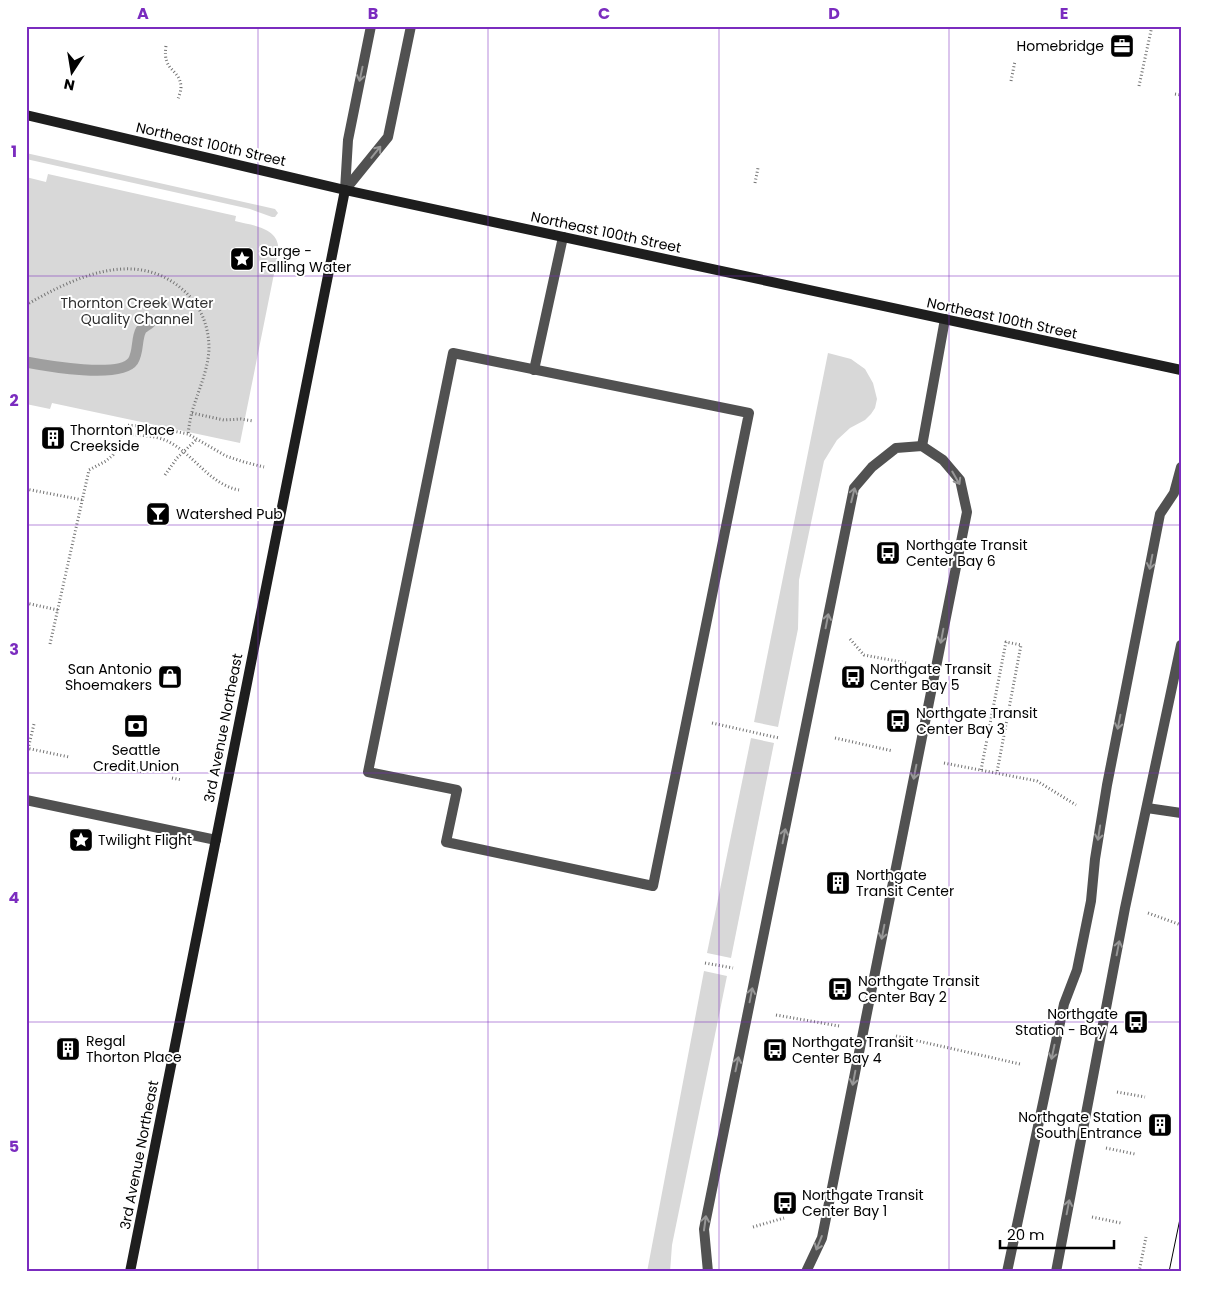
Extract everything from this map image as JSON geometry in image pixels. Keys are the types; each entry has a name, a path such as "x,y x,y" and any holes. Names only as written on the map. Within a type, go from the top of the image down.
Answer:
{"street":[{"name":"3rd Avenue Northeast","path":"130,1272 345,190 348,140 371,26"},
{"name":"3rd Avenue Northeast","path":"345,190 388,137 412,26"},
{"name":"Northeast 100th Street","path":"26,115 345,190 1181,370"},
{"path":"534,370 563,237"},
{"path":"922,446 945,320"},
{"path":"453,353 534,370 749,413 654,886 446,842 457,790 368,772 453,353"},
{"path":"708,1272 704,1229 854,488 872,467 896,448 922,446 943,460 960,480 967,512 822,1238 806,1272"},
{"path":"1007,1272 1064,1004 1077,970 1091,901 1095,858 1107,785 1160,514 1174,493 1181,467"},
{"path":"1056,1272 1125,908 1181,645"},
{"path":"26,800 216,840"},
{"path":"1147,808 1181,813"}],"path":[{"path":"1139,86 1152,26"},
{"path":"166,46 164,56 167,65 179,79 181,88 178,99"},
{"path":"1011,81 1015,61"},
{"path":"1175,94 1181,95"},
{"path":"755,183 758,168"},
{"path":"26,305 48,292 72,282 124,268 146,270 176,284 189,295 198,307 205,320 208,337 207,365 192,413 188,434"},
{"path":"192,413 224,420 241,419 253,421"},
{"path":"50,644 89,470 113,455 126,425 153,427 188,434 226,456 258,465"},
{"path":"122,434 148,436 165,440 222,485 239,490"},
{"path":"165,475 173,463 197,439"},
{"path":"26,489 83,500"},
{"path":"26,603 58,610"},
{"path":"850,638 864,655 907,663"},
{"path":"981,770 1006,642 1021,645 997,772"},
{"path":"711,723 780,738"},
{"path":"34,724 27,748 69,757"},
{"path":"835,738 897,752"},
{"path":"99,763 144,772"},
{"path":"944,763 1037,781 1076,805"},
{"path":"172,778 182,780"},
{"path":"1148,913 1181,925"},
{"path":"706,963 733,968"},
{"path":"776,1015 843,1026"},
{"path":"896,1036 1020,1064"},
{"path":"1117,1092 1146,1097"},
{"path":"1105,1148 1135,1154"},
{"path":"1092,1217 1121,1223"},
{"path":"753,1227 784,1218"},
{"path":"1139,1272 1146,1236"}],"green space":[{"path":"26,153 275,209 278,213 275,217 272,217 250,209 26,159"},
{"name":"Thornton Creek Water Quality Channel","path":"48,174 236,216 235,221 266,230 276,239 278,254 240,443 52,403 50,409 26,404 26,177 46,182"},
{"path":"828,353 851,359 865,369 873,383 877,399 871,414 865,420 850,428 837,440 824,461 799,580 798,629 778,727 754,722"},
{"path":"751,738 774,743 731,958 707,953"},
{"path":"704,971 727,976 672,1245 670,1272 647,1272"}],"waterway":[{"path":"26,362 83,370 114,369 126,366 135,357 141,330 150,323"}],"tram line":[{"path":"1169,1272 1181,1214"}],"place":[{"name":"Homebridge","path":"1122,46"},
{"name":"Surge - Falling Water","path":"242,259"},
{"name":"Thornton Place Creekside","path":"53,438"},
{"name":"Watershed Pub","path":"158,514"},
{"name":"Northgate Transit Center Bay 6","path":"888,553"},
{"name":"San Antonio Shoemakers","path":"170,677"},
{"name":"Northgate Transit Center Bay 5","path":"853,677"},
{"name":"Northgate Transit Center Bay 3","path":"898,721"},
{"name":"Seattle Credit Union","path":"136,726"},
{"name":"Twilight Flight","path":"81,840"},
{"name":"Northgate Transit Center","path":"838,883"},
{"name":"Northgate Transit Center Bay 2","path":"840,989"},
{"name":"Northgate Station - Bay 4","path":"1136,1022"},
{"name":"Regal Thorton Place","path":"68,1049"},
{"name":"Northgate Transit Center Bay 4","path":"775,1050"},
{"name":"Northgate Station South Entrance","path":"1160,1125"},
{"name":"Northgate Transit Center Bay 1","path":"785,1203"}]}
